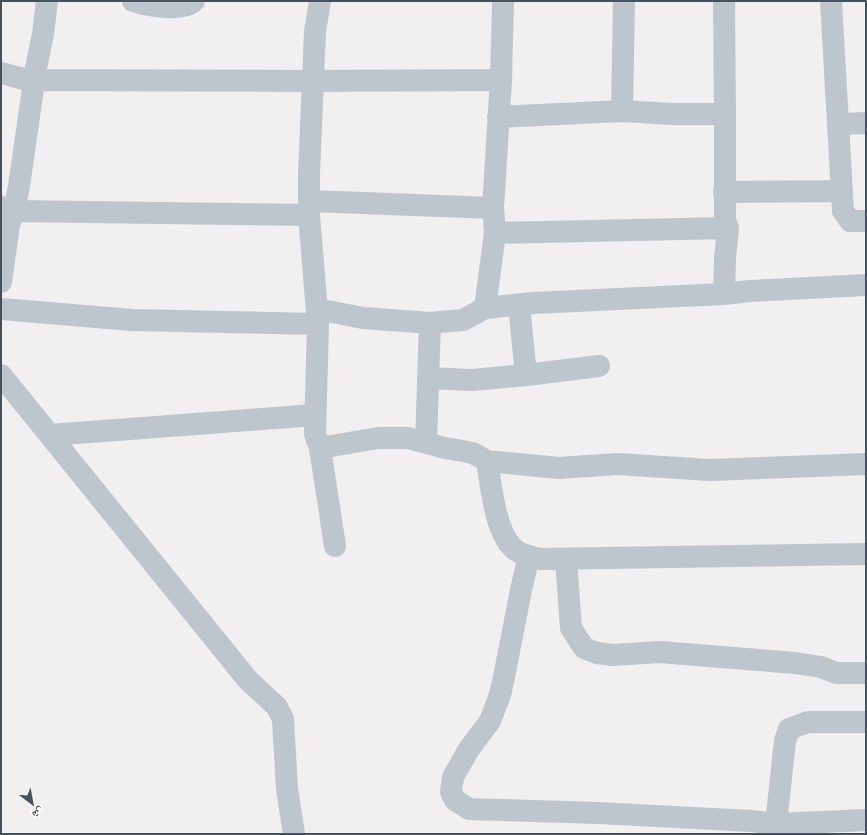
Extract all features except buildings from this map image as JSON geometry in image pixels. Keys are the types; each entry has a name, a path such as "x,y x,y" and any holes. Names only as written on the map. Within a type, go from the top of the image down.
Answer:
{"street":[{"path":"1,282 9,225 8,209 19,186 47,1"},
{"path":"133,1 144,5 180,7 191,4 194,1"},
{"path":"320,1 315,32 314,81 310,130 310,208 317,317 314,434 320,448 334,546"},
{"path":"485,308 495,233 493,208 501,80 503,1"},
{"path":"622,111 624,1"},
{"path":"724,1 724,220 728,228 724,294"},
{"path":"831,1 844,211 850,221 866,221"},
{"path":"1,73 34,82 46,80 501,80"},
{"path":"498,117 622,111 672,114 725,114"},
{"path":"838,124 866,124"},
{"path":"724,192 842,192"},
{"path":"8,209 493,208"},
{"path":"495,233 728,228"},
{"path":"1,309 132,320 317,317 363,318 430,323 463,320 485,308 519,304 724,294 750,291 866,285"},
{"path":"519,304 526,375"},
{"path":"426,442 430,323"},
{"path":"428,378 472,380 599,366"},
{"path":"1,375 248,680 277,707 284,719 288,789 294,834"},
{"path":"50,435 315,415"},
{"path":"320,448 378,438 408,438 473,453 487,461 559,468 617,464 710,470 866,464"},
{"path":"487,461 499,527 513,548 524,555 540,559 566,560 866,554"},
{"path":"529,556 500,695 490,720 469,749 453,777 451,792 455,800 469,809 752,821 776,824 866,820"},
{"path":"566,560 571,628 584,648 596,653 614,655 660,652 795,663 821,668 836,674 866,673"},
{"path":"776,824 784,742 789,729 808,722 866,722"}]}
